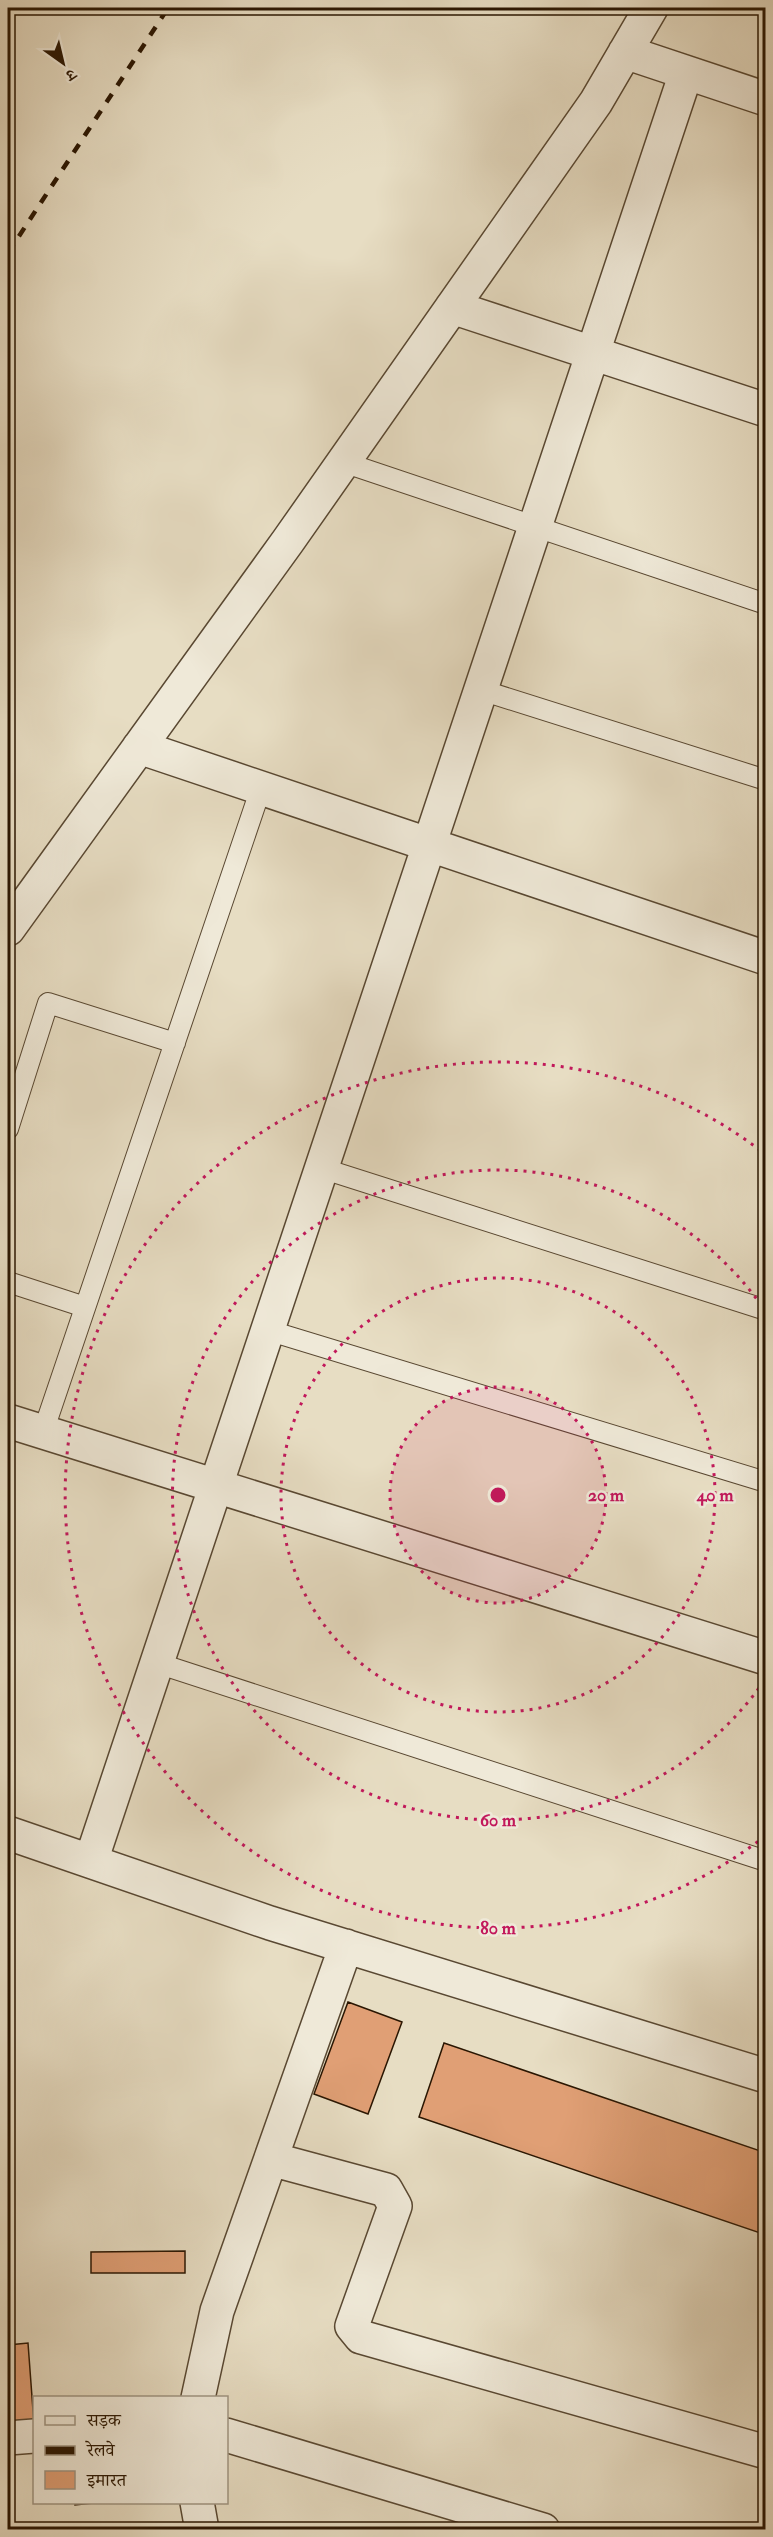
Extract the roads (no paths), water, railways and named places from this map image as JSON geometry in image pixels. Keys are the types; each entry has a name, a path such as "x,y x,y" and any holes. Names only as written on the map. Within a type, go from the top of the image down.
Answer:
{"street":[{"path":"8,929 343,462 596,102 651,8"},
{"path":"625,52 765,99"},
{"path":"91,1861 686,72"},
{"path":"452,307 765,410"},
{"path":"139,747 765,958"},
{"path":"8,1421 765,1658"},
{"path":"8,1833 346,1946 765,2076"},
{"path":"198,2396 217,2311 346,1946"},
{"path":"271,2159 386,2190 395,2206 352,2326 361,2337 765,2452"},
{"path":"8,2438 33,2436"},
{"path":"228,2436 489,2521 543,2529"},
{"path":"197,2504 202,2529"}],"lane":[{"path":"343,462 765,604"},
{"path":"481,690 765,780"},
{"path":"43,1432 261,788"},
{"path":"8,1129 48,1003 175,1043"},
{"path":"321,1168 765,1310"},
{"path":"8,1282 85,1307"},
{"path":"267,1330 765,1482"},
{"path":"157,1663 765,1861"}],"railway":[{"path":"8,253 168,8"}]}
